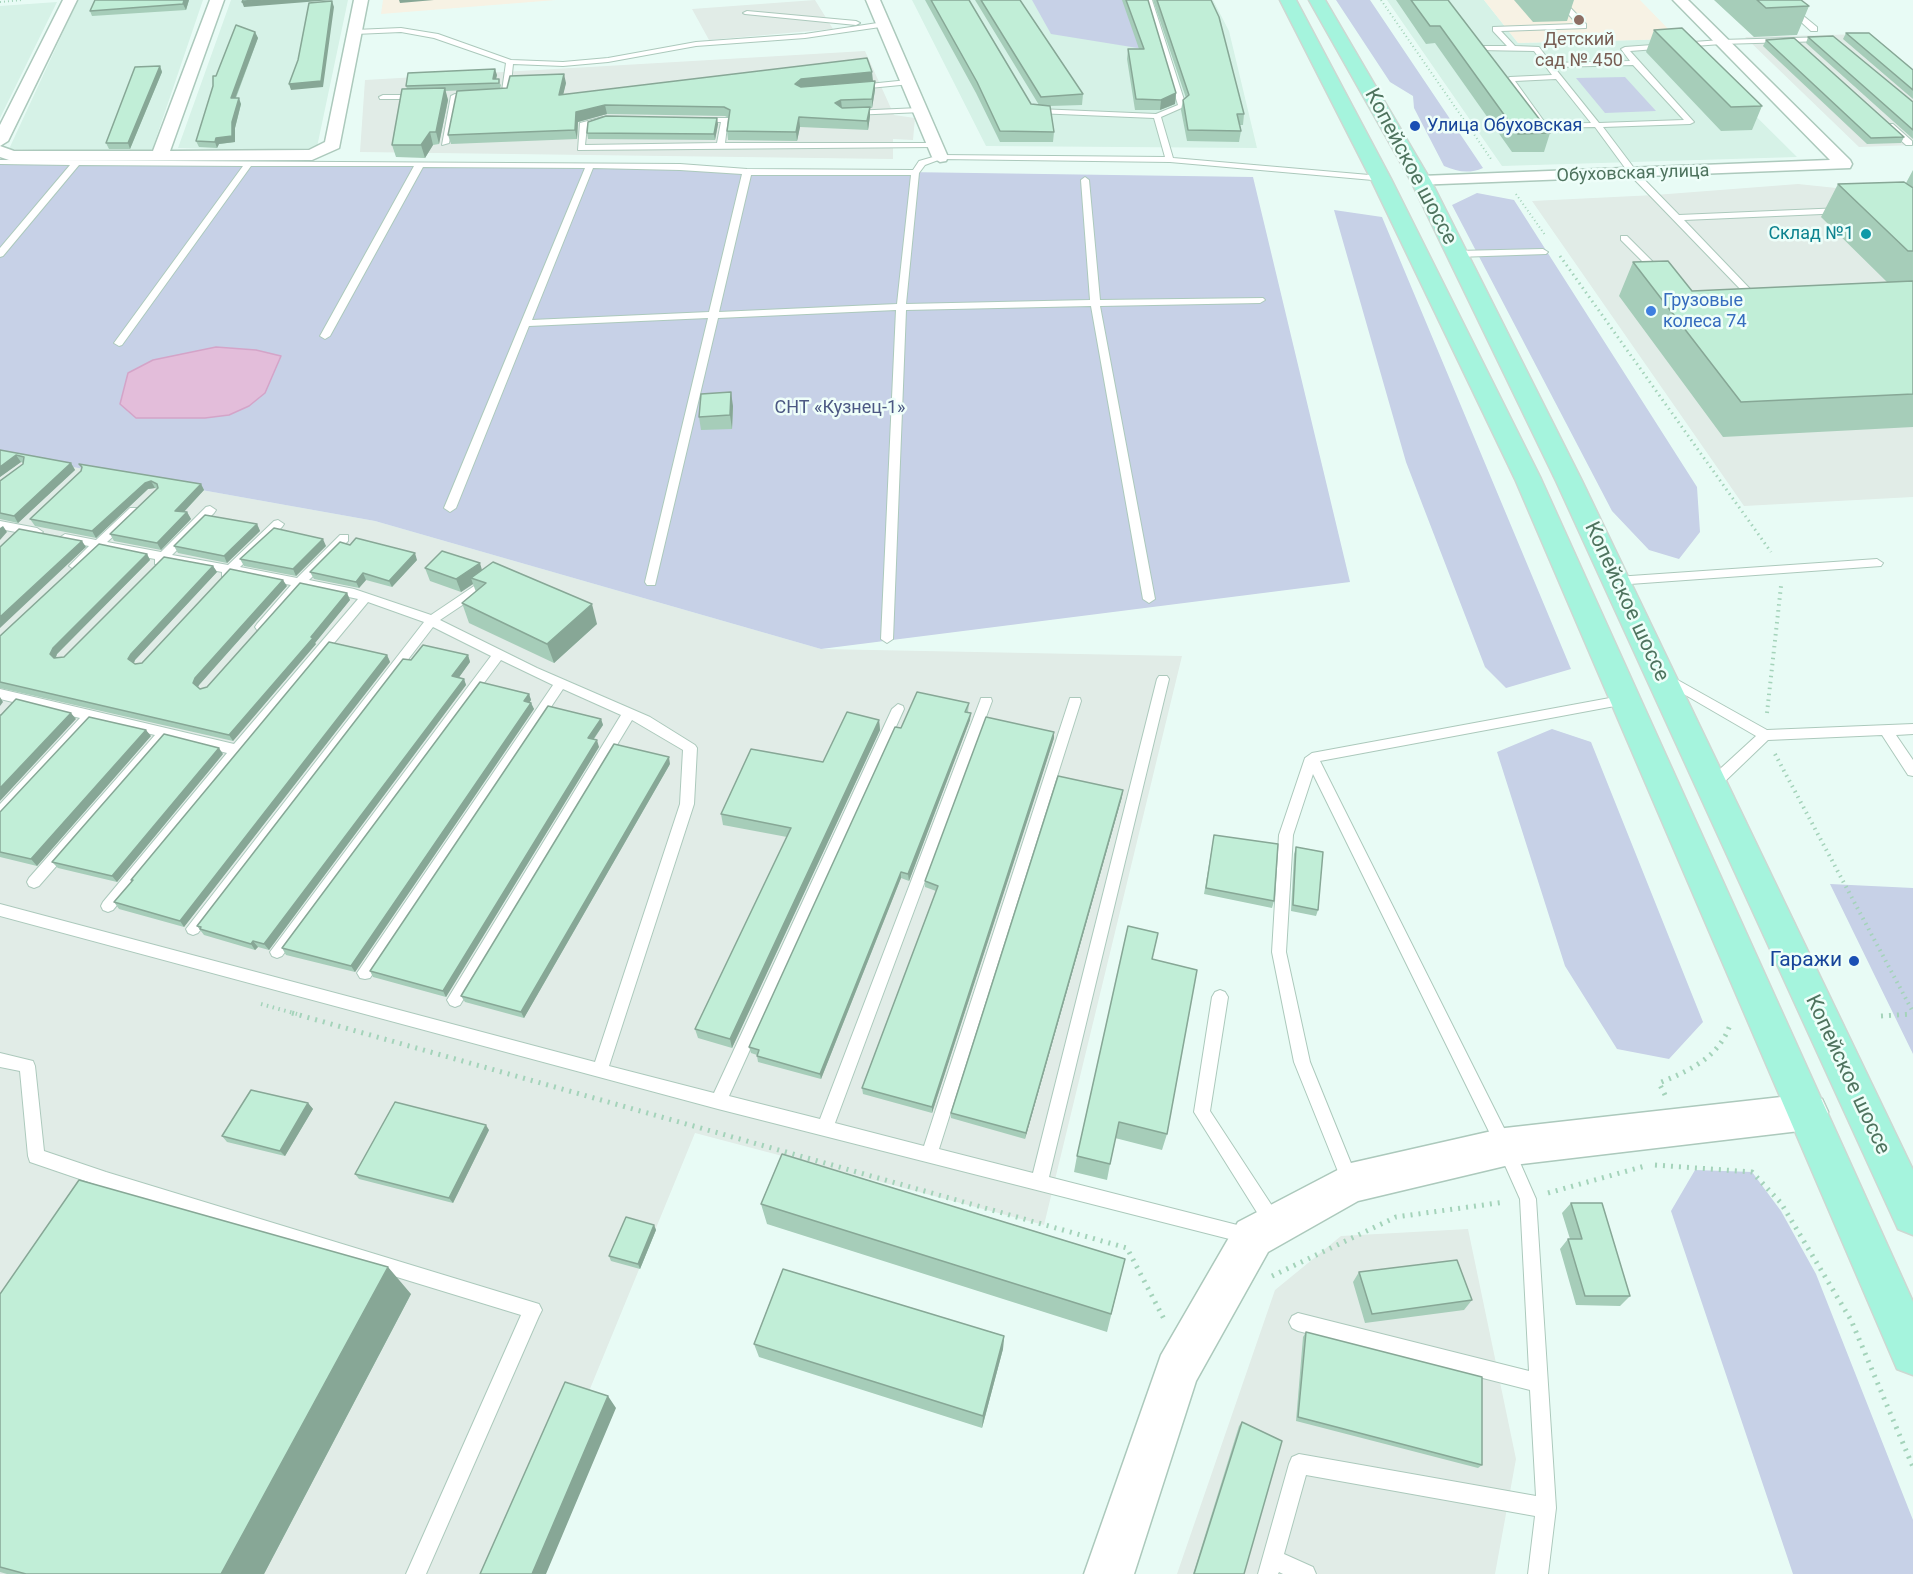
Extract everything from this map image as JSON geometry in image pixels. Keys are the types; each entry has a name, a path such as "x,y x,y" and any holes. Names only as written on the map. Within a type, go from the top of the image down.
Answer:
{"main road":[{"name":"Копейское шоссе","path":"1288,0 1381,179 1528,479 1913,1353"},
{"name":"Копейское шоссе","path":"1317,0 1421,181 1569,481 1713,784 1913,1215"},
{"path":"1381,179 1421,181"},
{"path":"1808,1112 1864,1112"}],"street":[{"path":"0,141 70,0"},
{"path":"160,155 217,0"},
{"path":"0,151 12,156 312,155 333,145 361,0"},
{"path":"873,0 880,24 937,151"},
{"path":"1680,0 1721,42"},
{"name":"Обуховская улица","path":"1421,181 1844,164 1721,42"},
{"path":"1108,1574 1177,1371 1264,1231 1351,1183 1505,1147 1808,1112"}],"lane":[{"path":"1030,101 1036,111 1156,116 1182,106 1149,0"},
{"path":"1512,48 1496,29 1583,26 1559,0"},
{"path":"1780,0 1814,29"},
{"path":"747,13 880,24"},
{"path":"355,32 401,30 435,36 510,62 563,64 608,60 696,44 805,36 880,24"},
{"path":"1464,29 1478,48 1536,49 1634,174 1748,292"},
{"path":"1558,77 1510,79 1544,126 1690,123 1625,49 1721,42 1833,38"},
{"path":"1792,39 1802,47"},
{"path":"443,96 506,93 510,62"},
{"path":"1549,65 1635,63"},
{"path":"849,88 908,82"},
{"path":"383,98 431,96"},
{"path":"445,143 455,96"},
{"path":"842,113 919,111"},
{"path":"1156,116 1170,160"},
{"path":"607,118 583,125 581,148 721,145 1170,160 1381,179"},
{"path":"1882,119 1909,143"},
{"path":"690,120 725,120 721,145"},
{"path":"887,639 901,307 915,173 922,163 937,151"},
{"path":"0,162 680,167 747,172 915,173"},
{"path":"0,255 77,162"},
{"path":"119,343 249,163"},
{"path":"325,336 420,164"},
{"path":"450,508 590,166"},
{"path":"651,582 747,172"},
{"path":"1085,180 1095,302 1149,599"},
{"path":"1677,218 1853,210"},
{"path":"1624,238 1666,279"},
{"path":"1457,254 1544,252"},
{"path":"1737,293 1760,292"},
{"path":"524,323 901,307 1260,300"},
{"path":"65,575 146,500"},
{"path":"147,574 210,510"},
{"path":"214,587 278,524"},
{"path":"0,525 26,525 98,544 300,582 366,597 432,620 499,654 645,720 690,748 687,804 600,1071"},
{"path":"7,542 26,525"},
{"path":"252,636 300,582 344,538"},
{"path":"1616,581 1877,563"},
{"path":"193,929 432,620 492,580"},
{"path":"108,906 366,597"},
{"path":"276,952 499,654"},
{"path":"1661,676 1765,735 1913,729"},
{"path":"1038,1183 1163,679"},
{"path":"366,973 561,683"},
{"path":"0,694 237,750"},
{"path":"6,711 18,698"},
{"path":"1312,758 1626,700"},
{"path":"825,1129 986,701"},
{"path":"929,1155 1075,701"},
{"path":"718,1102 898,709"},
{"path":"455,1000 629,713"},
{"path":"0,813 90,715"},
{"path":"1886,730 1913,771"},
{"path":"34,882 165,733"},
{"path":"1713,784 1765,735"},
{"path":"1312,758 1505,1147 1528,1199 1546,1508 1538,1574"},
{"path":"1312,758 1286,835 1279,952 1302,1062 1351,1183"},
{"path":"0,910 718,1102 1038,1183 1264,1231"},
{"path":"1220,997 1202,1112 1264,1231"},
{"path":"0,1060 27,1066 36,1156 106,1180 533,1310 416,1574"},
{"path":"1298,1322 1539,1383"},
{"path":"1306,1574 1270,1567 1299,1464 1546,1508"}],"path":[{"path":"0,2 22,0"},
{"path":"1381,0 1547,237"},
{"path":"1554,247 1783,569 1765,735 1913,1013 1881,1016"}],"shaded area":[{"path":"78,0 203,0 151,153 9,149"},
{"path":"231,0 348,0 317,147 299,151 178,148"},
{"path":"383,0 556,0 381,14"},
{"path":"815,0 833,29 709,40 692,9"},
{"path":"912,0 1213,0 1229,31 1257,148 986,146"},
{"path":"1387,0 1484,0 1518,43 1678,39 1797,157 1502,166"},
{"name":"Детский сад № 450","path":"1484,0 1640,0 1678,39 1518,43"},
{"path":"57,2 0,118 0,6"},
{"path":"1866,34 1913,74 1913,145 1859,147 1745,37"},
{"path":"865,51 894,115 915,118 913,140 893,139 893,159 360,152 365,80"},
{"path":"1798,184 1913,196 1913,497 1744,506 1532,201 1655,195"},
{"path":"216,347 256,350 281,356 265,393 249,406 229,415 205,418 136,418 120,404 128,373 153,360"},
{"path":"0,454 375,521 821,649 1182,656 1044,1225 695,1133 514,1574 0,1574"},
{"path":"1468,1229 1516,1459 1495,1574 1177,1574 1275,1290 1341,1236"}],"green space":[{"path":"1032,0 1137,0 1150,50 1051,34"},
{"path":"1336,0 1370,0 1483,168 1464,172 1444,166 1414,108 1413,96 1390,82"},
{"path":"1625,77 1656,111 1605,113 1576,78"},
{"name":"СНТ «Кузнец-1»","path":"0,159 1253,177 1350,582 821,649 375,521 0,454"},
{"path":"1477,193 1514,200 1697,487 1700,532 1679,559 1649,550 1612,511 1452,205"},
{"path":"1334,210 1382,217 1571,669 1506,688 1485,667 1406,462"},
{"path":"1552,729 1591,742 1703,1022 1669,1059 1617,1049 1565,966 1497,752"},
{"path":"1830,884 1913,888 1913,1054"},
{"path":"1695,1170 1752,1172 1781,1211 1816,1274 1913,1520 1913,1574 1793,1574 1671,1211"}],"building":[{"path":"95,0 184,0 183,4 90,11"},
{"path":"931,0 969,0 1031,104 1050,106 1054,132 1000,131 977,82"},
{"path":"981,0 1020,0 1083,94 1041,97"},
{"path":"1126,0 1148,0 1176,93 1161,100 1136,99 1128,49 1144,49"},
{"path":"1157,0 1211,0 1219,17 1244,114 1237,114 1241,131 1188,130 1183,100 1189,95"},
{"path":"1411,0 1448,0 1550,133 1518,134 1440,26 1430,26"},
{"path":"1757,0 1801,0 1809,6 1766,8"},
{"path":"332,1 321,81 289,84 298,60 309,3"},
{"path":"236,25 255,32 231,98 239,98 232,122 232,136 216,138 215,142 196,141 213,86 213,76 216,76"},
{"path":"1682,28 1762,106 1731,107 1654,30"},
{"path":"1846,33 1869,33 1913,70 1913,90"},
{"path":"1833,36 1913,102 1913,130 1808,37"},
{"path":"1794,38 1904,137 1871,138 1766,40"},
{"path":"867,58 872,72 801,79 795,84 801,87 875,81 872,99 841,100 835,103 842,108 870,107 867,121 799,117 796,132 727,131 730,110 724,107 605,105 576,112 575,130 448,135 457,91 507,88 510,76 564,74 559,95"},
{"path":"160,66 128,143 106,143 135,67"},
{"path":"495,69 493,79 499,79 499,83 406,86 408,73"},
{"path":"445,88 436,132 430,132 421,145 392,145 402,89"},
{"path":"606,116 717,118 714,134 587,133 588,122"},
{"path":"1904,182 1913,188 1913,251 1908,251 1838,184"},
{"path":"1668,261 1692,291 1913,281 1913,394 1741,402 1633,262"},
{"path":"731,392 730,415 699,417 701,394"},
{"path":"0,450 71,463 14,516 0,513 0,481 23,464 24,457 16,455 0,467"},
{"path":"79,464 201,484 175,511 187,512 157,543 110,534 158,488 157,484 151,481 145,483 92,531 30,519 81,471 82,467"},
{"path":"205,515 257,524 224,556 174,546"},
{"path":"274,528 323,539 293,569 240,559"},
{"path":"19,529 82,541 0,617 0,547"},
{"path":"356,538 415,553 389,581 363,573 356,582 310,572 340,542 350,545"},
{"path":"99,544 147,554 53,648 50,654 54,658 64,657 164,557 213,566 131,654 128,659 135,664 142,663 230,569 283,580 195,678 193,683 200,689 207,687 300,583 347,593 311,637 313,638 229,735 0,682 0,636"},
{"path":"442,551 480,563 456,579 425,568"},
{"path":"493,562 592,604 547,644 462,603 486,583 471,578"},
{"path":"329,642 387,655 180,921 114,902 133,880 131,880"},
{"path":"423,645 468,655 452,676 464,679 264,944 253,941 251,944 200,929 201,927 197,926 403,659 411,660"},
{"path":"480,682 529,694 524,701 531,703 351,966 282,948"},
{"path":"917,692 969,703 965,712 971,713 908,874 901,872 820,1074 757,1056 759,1050 749,1047 895,727 901,728"},
{"path":"16,699 71,713 0,788 0,715"},
{"path":"548,706 601,719 588,738 597,740 443,991 370,971"},
{"path":"847,712 879,720 730,1039 695,1029 791,828 721,814 751,749 823,762"},
{"path":"89,717 146,730 31,859 0,852 0,812"},
{"path":"986,717 1054,732 932,1107 862,1088 938,886 925,881"},
{"path":"164,734 219,748 112,876 52,862"},
{"path":"614,744 669,757 521,1012 461,996"},
{"path":"1058,776 1123,790 1026,1133 951,1113"},
{"path":"1214,835 1278,844 1274,901 1206,888"},
{"path":"1296,847 1323,852 1318,910 1293,905"},
{"path":"1128,926 1158,933 1152,959 1197,970 1167,1134 1119,1122 1110,1164 1077,1156"},
{"path":"251,1090 308,1103 280,1151 222,1136"},
{"path":"395,1102 486,1125 449,1198 355,1174"},
{"path":"782,1154 1125,1259 1111,1314 761,1204"},
{"path":"79,1180 388,1267 221,1574 26,1574 0,1567 0,1294"},
{"path":"1571,1203 1602,1203 1630,1296 1585,1296 1568,1239 1582,1239"},
{"path":"626,1217 654,1225 638,1264 609,1256"},
{"path":"1457,1260 1472,1300 1372,1314 1359,1272"},
{"path":"783,1269 1004,1336 983,1416 754,1344"},
{"path":"1306,1332 1482,1377 1482,1465 1298,1417"},
{"path":"565,1382 608,1396 532,1574 480,1574"},
{"path":"1242,1422 1282,1441 1244,1574 1194,1574"}],"place":[{"name":"Детский сад № 450","path":"1579,20"},
{"name":"Улица Обуховская","path":"1415,126"},
{"name":"Склад №1","path":"1866,234"},
{"name":"Грузовые колеса 74","path":"1651,311"},
{"name":"Гаражи","path":"1854,961"}]}
